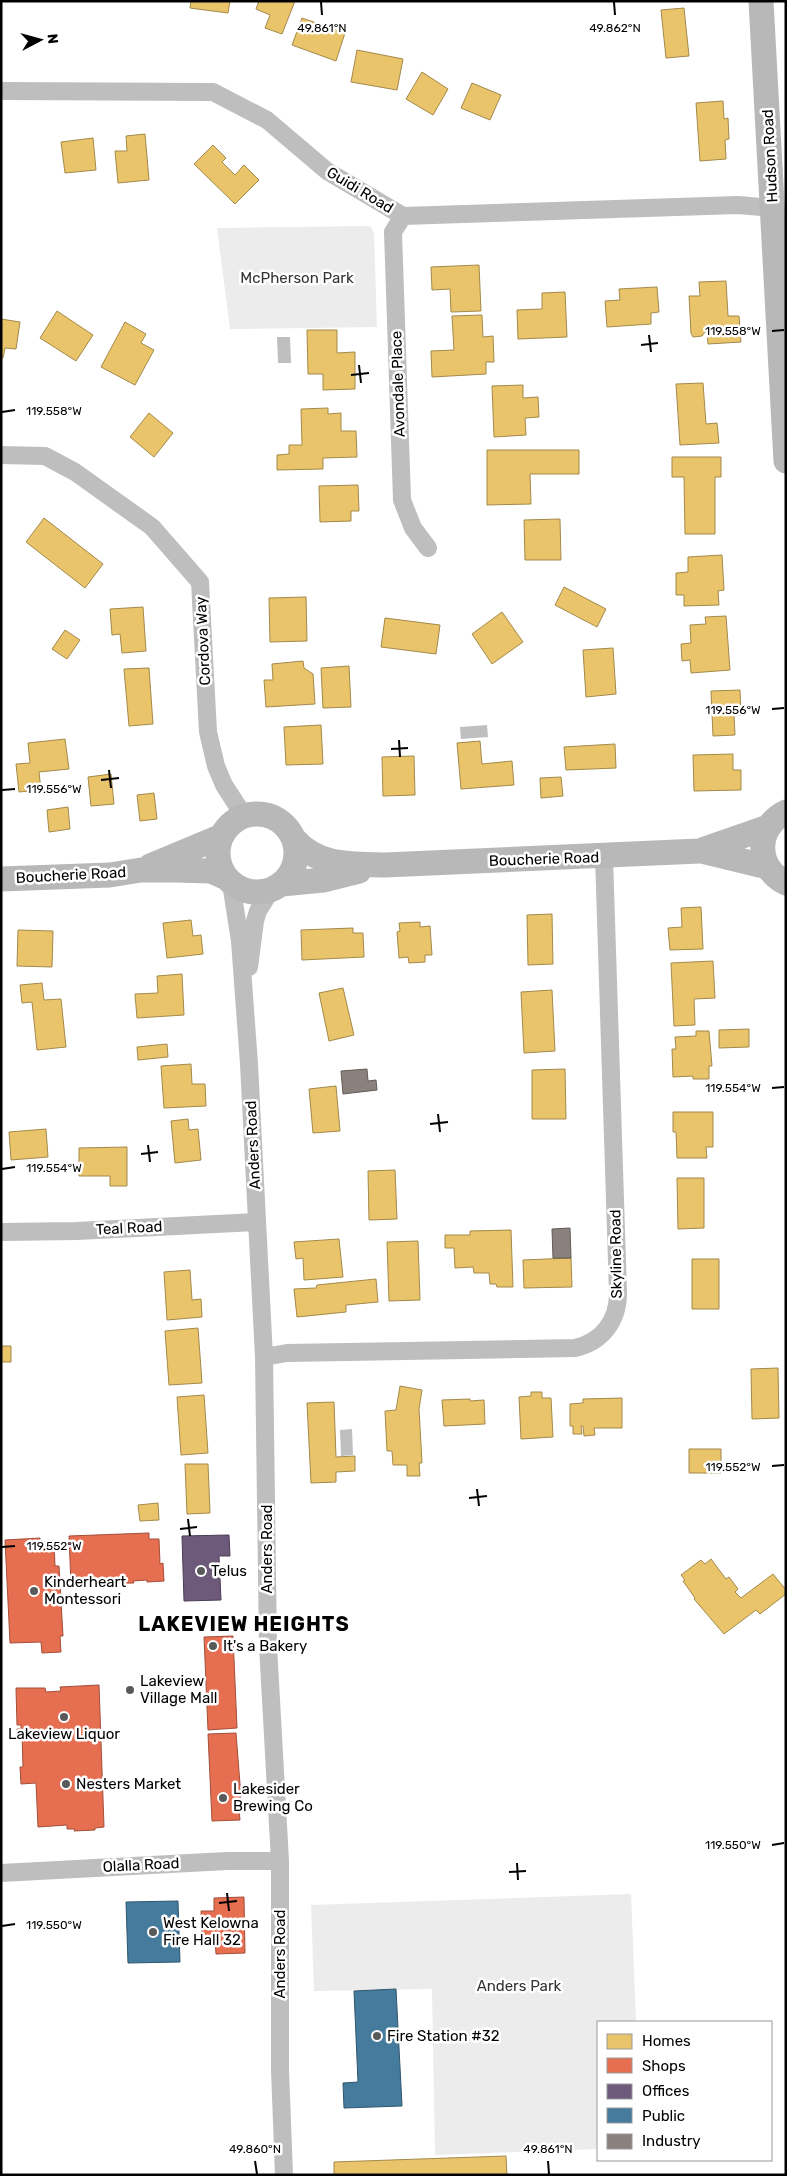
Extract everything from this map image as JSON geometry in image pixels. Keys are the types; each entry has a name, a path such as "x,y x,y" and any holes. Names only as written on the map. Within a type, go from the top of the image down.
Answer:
{"main road":[{"name":"Hudson Road","path":"762,1 786,461"},
{"path":"254,814 274,817 290,830 297,852 295,864 290,875 277,887 261,893 240,889 229,880 219,862 219,844 222,836 231,824 244,816 254,814"},
{"name":"Boucherie Road","path":"294,839 304,850 326,861 341,864 385,865 604,857 702,851 777,819"},
{"name":"Boucherie Road","path":"777,819 762,847 777,875"},
{"name":"Boucherie Road","path":"141,870 222,836"},
{"name":"Boucherie Road","path":"702,851 777,875"},
{"name":"Boucherie Road","path":"277,887 322,880 385,865"},
{"name":"Boucherie Road","path":"1,879 110,875 141,870 211,871 229,880"}],"street":[{"name":"Guidi Road","path":"1,91 213,92 267,120 327,171 403,216 738,205 772,208"},
{"name":"Avondale Place","path":"403,216 393,232 402,500 413,528 428,548"},
{"name":"Cordova Way","path":"1,455 45,456 75,472 152,527 200,582 208,732 216,766 228,792 244,816"},
{"name":"Skyline Road","path":"264,1357 287,1353 575,1348 591,1342 610,1326 617,1310 618,1293 604,857"},
{"name":"Anders Road","path":"229,880 240,941 264,1357 268,1646 280,1861 280,2070 284,2175"},
{"name":"Anders Road","path":"244,1014 255,921 258,911 277,887"},
{"name":"Teal Road","path":"1,1232 77,1231 257,1222"},
{"name":"Olalla Road","path":"1,1873 227,1861 280,1861"}],"green space":[{"name":"McPherson Park","path":"371,227 374,233 377,327 230,329 217,228"},
{"name":"Anders Park","path":"631,1894 636,2021 597,2021 597,2149 435,2155 432,1989 314,1991 311,1905"}],"shaded area":[{"path":"277,337 290,337 291,363 278,363"},
{"path":"487,725 488,737 461,739 460,727"},
{"path":"352,1429 353,1455 341,1456 340,1430"}],"building: Homes":[{"path":"191,1 230,1 228,13 190,8"},
{"path":"259,1 295,1 282,34 265,28 270,15 256,9"},
{"path":"684,8 689,56 666,58 661,10"},
{"path":"302,18 345,33 336,61 292,45"},
{"path":"357,50 403,59 397,90 351,82"},
{"path":"422,72 448,89 433,115 406,99"},
{"path":"472,83 501,95 490,120 461,108"},
{"path":"723,101 724,119 728,118 729,139 725,140 726,159 700,161 696,103"},
{"path":"145,134 149,180 118,183 115,151 127,151 126,136"},
{"path":"93,138 96,170 65,173 61,142"},
{"path":"213,145 226,158 222,162 235,175 244,165 259,180 235,204 194,164"},
{"path":"479,265 481,311 451,312 450,289 432,290 431,267"},
{"path":"726,281 728,316 739,316 741,342 708,344 707,332 702,336 693,337 691,333 689,296 700,296 699,282"},
{"path":"657,287 659,312 651,313 651,324 607,327 605,301 620,300 619,289"},
{"path":"565,292 567,337 518,339 517,310 542,309 542,293"},
{"path":"57,311 93,335 76,361 40,338"},
{"path":"482,315 483,337 493,336 494,362 486,362 486,374 432,377 431,351 454,350 452,316"},
{"path":"1,319 20,322 16,349 5,348 3,358 1,358"},
{"path":"125,322 146,334 141,343 154,350 135,385 101,367"},
{"path":"307,330 337,330 337,353 355,352 355,389 323,390 323,374 308,374"},
{"path":"703,383 706,424 717,423 719,443 680,445 676,384"},
{"path":"523,385 523,398 538,397 539,417 525,418 526,435 494,437 492,386"},
{"path":"328,408 328,414 341,413 341,431 356,431 357,457 323,458 323,469 277,470 277,455 289,454 289,445 302,445 301,409"},
{"path":"149,413 173,433 154,457 130,437"},
{"path":"487,450 579,450 579,474 530,474 531,504 487,505"},
{"path":"672,457 721,457 721,477 715,477 715,534 685,534 684,477 672,477"},
{"path":"358,485 359,511 351,511 351,521 320,522 319,486"},
{"path":"44,518 103,564 85,588 26,542"},
{"path":"560,519 561,560 525,560 524,520"},
{"path":"722,555 724,590 718,591 719,605 684,606 684,595 676,595 676,573 688,572 688,557"},
{"path":"564,587 606,609 597,627 555,605"},
{"path":"306,597 307,641 270,642 269,598"},
{"path":"143,607 146,651 122,653 120,634 112,635 110,609"},
{"path":"502,612 523,642 492,664 472,634"},
{"path":"726,616 730,670 691,673 690,660 682,661 681,644 691,643 690,625 706,624 705,617"},
{"path":"385,618 440,625 436,654 381,647"},
{"path":"65,630 80,640 67,659 52,649"},
{"path":"613,648 616,694 586,697 583,650"},
{"path":"303,661 304,668 313,674 315,704 266,707 264,680 273,680 272,664"},
{"path":"349,666 351,707 323,708 321,668"},
{"path":"149,668 153,724 129,726 124,669"},
{"path":"740,690 741,715 734,716 735,735 713,736 711,691"},
{"path":"321,725 323,764 286,765 284,727"},
{"path":"65,739 69,769 39,772 41,790 19,792 16,764 30,763 28,743"},
{"path":"480,741 482,764 512,761 514,785 461,789 457,743"},
{"path":"615,744 616,768 566,770 564,747"},
{"path":"733,754 733,770 741,770 741,790 694,791 693,755"},
{"path":"414,756 415,795 383,796 382,757"},
{"path":"111,774 114,804 91,806 88,777"},
{"path":"561,777 563,796 541,798 540,778"},
{"path":"154,793 157,819 140,821 137,795"},
{"path":"68,807 70,829 49,832 47,810"},
{"path":"701,907 703,949 670,950 668,928 682,927 681,908"},
{"path":"552,914 553,964 528,965 527,915"},
{"path":"191,920 193,936 201,935 203,954 167,958 163,923"},
{"path":"420,922 420,927 430,926 432,955 425,955 425,962 409,963 408,957 399,958 397,932 400,931 399,923"},
{"path":"353,928 353,933 363,933 364,957 302,960 301,930"},
{"path":"18,930 53,931 52,967 17,966"},
{"path":"713,961 715,998 694,999 695,1025 674,1026 671,963"},
{"path":"182,974 184,1015 137,1018 135,994 158,993 157,976"},
{"path":"42,983 44,1000 61,999 66,1047 37,1050 32,1002 22,1003 20,985"},
{"path":"343,988 354,1035 329,1041 319,993"},
{"path":"552,990 555,1051 524,1053 521,992"},
{"path":"749,1029 749,1047 719,1048 719,1030"},
{"path":"696,1031 709,1031 712,1066 709,1066 709,1079 693,1079 693,1076 673,1077 672,1049 676,1049 675,1037 696,1036"},
{"path":"167,1044 168,1057 138,1060 137,1047"},
{"path":"191,1064 192,1084 205,1084 206,1106 164,1108 161,1066"},
{"path":"565,1069 566,1119 532,1119 532,1070"},
{"path":"336,1086 340,1131 313,1133 309,1089"},
{"path":"673,1112 713,1112 713,1147 706,1147 707,1158 677,1158 676,1132 673,1132"},
{"path":"188,1119 189,1130 198,1129 201,1160 175,1163 171,1121"},
{"path":"46,1129 48,1157 11,1160 9,1132"},
{"path":"127,1147 127,1186 110,1186 110,1176 79,1176 79,1148"},
{"path":"395,1170 397,1219 369,1220 368,1171"},
{"path":"677,1178 704,1178 704,1228 678,1229"},
{"path":"511,1230 513,1287 497,1287 496,1284 490,1284 489,1273 474,1273 473,1267 455,1268 454,1248 445,1248 445,1235 470,1235 470,1231"},
{"path":"339,1239 343,1277 304,1280 303,1258 296,1259 294,1242"},
{"path":"418,1241 420,1300 389,1301 387,1242"},
{"path":"571,1258 572,1287 524,1288 523,1260"},
{"path":"692,1259 719,1259 719,1309 692,1309"},
{"path":"190,1270 192,1300 201,1299 202,1317 167,1320 164,1272"},
{"path":"376,1279 378,1302 346,1305 346,1312 297,1317 294,1289 316,1288 317,1285"},
{"path":"198,1328 202,1383 169,1385 165,1331"},
{"path":"1,1346 11,1346 11,1362 1,1362"},
{"path":"778,1368 779,1418 752,1419 751,1369"},
{"path":"400,1386 422,1390 419,1409 422,1463 419,1463 420,1476 407,1476 407,1465 393,1465 392,1451 387,1451 385,1411 396,1410"},
{"path":"531,1392 542,1392 542,1398 551,1398 553,1437 521,1439 519,1397 531,1396"},
{"path":"204,1395 208,1453 181,1455 177,1397"},
{"path":"622,1398 622,1428 594,1428 595,1435 584,1436 583,1426 581,1426 582,1434 573,1434 573,1426 570,1426 570,1404 583,1403 583,1399"},
{"path":"470,1399 470,1401 484,1400 485,1424 444,1426 442,1400"},
{"path":"334,1402 336,1457 355,1456 355,1471 336,1472 336,1482 311,1483 307,1403"},
{"path":"689,1449 721,1449 721,1473 689,1473"},
{"path":"185,1464 208,1464 210,1513 187,1514"},
{"path":"158,1503 159,1520 140,1521 138,1505"},
{"path":"711,1559 726,1579 729,1577 738,1589 735,1592 741,1598 773,1574 786,1590 786,1594 760,1614 756,1610 724,1634 694,1599 681,1575 701,1560 705,1564"},
{"path":"506,2156 507,2175 334,2175 334,2162"}],"building: Shops":[{"path":"149,1533 149,1539 159,1539 160,1564 163,1563 164,1581 147,1582 147,1580 133,1581 134,1583 71,1584 69,1536"},
{"path":"40,1538 40,1542 54,1541 55,1566 59,1566 63,1636 60,1636 61,1652 42,1653 41,1642 10,1643 5,1540"},
{"path":"233,1636 237,1728 208,1730 204,1637"},
{"path":"99,1685 104,1827 95,1828 95,1830 74,1831 75,1829 67,1829 67,1825 38,1827 36,1783 21,1784 20,1767 23,1767 22,1733 17,1733 17,1729 21,1729 21,1725 17,1725 16,1688 45,1688 46,1692 61,1691 60,1687"},
{"path":"236,1733 241,1797 238,1798 240,1820 212,1821 208,1734"},
{"path":"244,1897 245,1953 216,1954 215,1940 202,1940 201,1911 214,1911 214,1898"}],"building: Offices":[{"name":"Telus","path":"229,1535 230,1556 219,1556 221,1600 184,1601 182,1536"}],"building: Public":[{"name":"West Kelowna Fire Hall 32","path":"178,1901 180,1962 128,1963 126,1902"},
{"name":"Fire Station #32","path":"396,1989 402,2106 344,2108 343,2083 358,2082 354,1991"}],"building: Industry":[{"path":"367,1069 368,1081 376,1080 377,1090 343,1094 341,1071"},
{"path":"570,1228 571,1258 553,1258 552,1229"}],"place":[{"name":"Telus","path":"201,1571"},
{"name":"Kinderheart Montessori","path":"34,1591"},
{"name":"It's a Bakery","path":"213,1646"},
{"name":"Lakeview Village Mall","path":"130,1690"},
{"name":"Lakeview Liquor","path":"64,1717"},
{"name":"Nesters Market","path":"66,1784"},
{"name":"Lakesider Brewing Co","path":"223,1798"},
{"name":"West Kelowna Fire Hall 32","path":"153,1932"},
{"name":"Fire Station #32","path":"377,2036"}],"district":[{"name":"LAKEVIEW HEIGHTS","path":"244,1624"}]}
